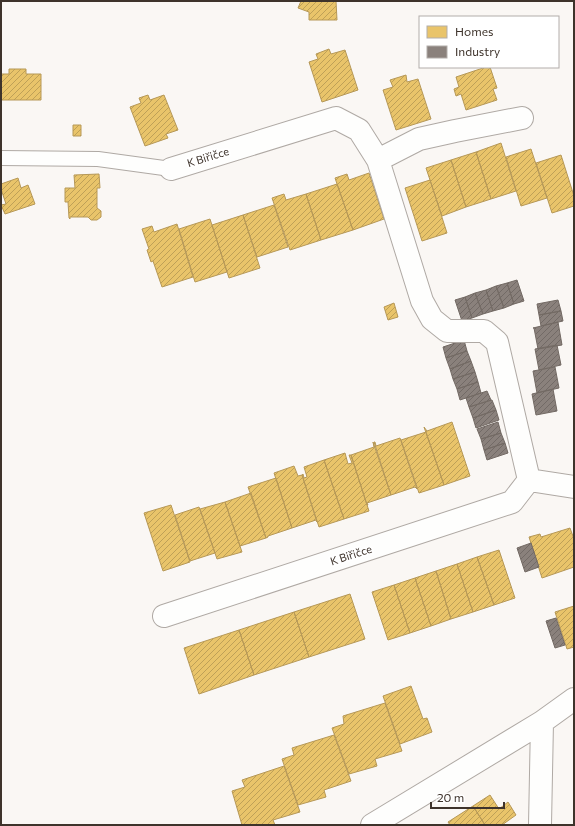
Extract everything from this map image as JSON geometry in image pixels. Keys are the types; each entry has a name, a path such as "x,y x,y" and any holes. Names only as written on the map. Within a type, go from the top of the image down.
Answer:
{"street":[{"name":"K Biřičce","path":"164,616 512,502 529,480 498,342 484,331 448,331 432,319 422,301 378,160 359,130 336,118 170,169"},
{"path":"378,160 419,140 455,131 522,118"},
{"path":"529,480 574,487"},
{"path":"372,825 542,722 574,699"},
{"path":"540,825 542,722"}],"lane":[{"name":"K Biřičce","path":"8,158 98,159 170,169"}],"building: Homes":[{"path":"301,1 336,1 337,20 309,20 309,12 298,8"},
{"path":"329,49 331,54 345,50 358,90 322,102 309,62 318,59 316,54"},
{"path":"483,68 490,68 497,88 493,89 497,100 466,110 461,94 456,96 454,89 459,87 456,77"},
{"path":"9,69 26,69 26,74 41,74 41,100 1,100 1,74 9,74"},
{"path":"406,75 407,82 418,79 431,119 396,130 383,90 393,87 390,80"},
{"path":"148,95 150,100 164,95 178,130 166,134 168,138 145,146 130,107 141,103 139,98"},
{"path":"73,125 81,125 81,136 73,136"},
{"path":"501,143 516,191 491,199 476,152"},
{"path":"531,149 547,198 521,206 506,157"},
{"path":"476,152 491,199 466,207 451,160"},
{"path":"561,155 574,196 574,206 552,213 536,163"},
{"path":"451,160 466,207 442,216 426,168"},
{"path":"369,173 384,219 353,230 335,178 347,174 349,180"},
{"path":"99,174 100,188 97,188 97,208 101,211 101,217 97,220 91,220 88,217 70,217 70,219 68,202 65,202 65,188 75,188 74,175"},
{"path":"18,178 21,188 28,185 35,204 5,214 1,205 6,204 1,189 1,184"},
{"path":"430,180 447,233 422,241 405,188"},
{"path":"337,184 353,230 321,240 306,194"},
{"path":"284,194 286,200 306,194 321,240 290,250 272,198"},
{"path":"274,205 288,247 257,257 243,215"},
{"path":"243,215 260,268 229,278 212,225"},
{"path":"210,219 227,272 195,282 179,229"},
{"path":"177,224 193,277 162,287 153,261 151,262 147,250 149,249 142,229 152,226 154,232"},
{"path":"394,303 398,317 388,320 384,307"},
{"path":"452,422 470,476 444,485 424,427 427,431"},
{"path":"426,432 444,485 419,493 401,440"},
{"path":"400,438 417,489 415,487 391,495 374,442 376,446"},
{"path":"373,442 391,495 367,503 367,505 351,455 374,447"},
{"path":"345,453 348,464 352,463 349,455 351,455 369,511 344,519 324,460"},
{"path":"324,460 344,519 319,527 302,475 303,474 304,478 307,477 304,467"},
{"path":"294,466 298,476 302,475 317,522 316,520 292,528 274,473"},
{"path":"276,478 292,528 266,538 248,487"},
{"path":"251,493 266,538 240,546 225,502"},
{"path":"225,502 242,552 217,559 200,509"},
{"path":"171,505 190,562 163,571 144,513"},
{"path":"199,507 215,553 190,561 175,515"},
{"path":"570,528 574,539 574,567 542,578 529,537 540,534 541,537"},
{"path":"499,550 515,598 494,605 477,557"},
{"path":"477,557 494,605 473,612 457,564"},
{"path":"457,564 473,612 451,619 436,571"},
{"path":"436,571 451,619 431,626 415,578"},
{"path":"415,578 431,626 410,633 394,585"},
{"path":"394,585 410,633 388,640 372,592"},
{"path":"350,594 365,639 309,657 294,612"},
{"path":"574,606 574,647 567,649 555,612"},
{"path":"294,612 309,657 254,675 239,630"},
{"path":"239,630 254,675 199,694 184,648"},
{"path":"411,686 423,719 427,718 432,732 400,744 383,696"},
{"path":"385,703 402,751 375,759 377,766 349,774 332,728 344,724 343,716"},
{"path":"334,735 351,781 324,790 326,797 298,805 282,759 294,755 292,748"},
{"path":"284,766 300,812 273,820 275,825 242,825 232,791 245,787 242,780"},
{"path":"490,795 499,809 508,802 516,815 502,825 485,825 473,806"},
{"path":"473,806 485,825 450,825 448,822"}],"building: Industry":[{"path":"517,280 524,301 514,304 507,283"},
{"path":"507,283 514,304 504,308 496,286"},
{"path":"496,286 504,308 493,311 486,290"},
{"path":"486,290 493,311 483,314 475,293"},
{"path":"475,293 483,314 472,318 465,297"},
{"path":"465,297 472,318 462,321 455,300"},
{"path":"558,300 561,311 539,315 537,304"},
{"path":"561,311 563,321 541,326 539,315"},
{"path":"558,322 562,345 538,349 533,328"},
{"path":"464,340 467,351 446,358 443,347"},
{"path":"557,345 561,365 539,370 535,349"},
{"path":"467,351 471,361 450,369 446,358"},
{"path":"471,361 475,372 453,379 450,369"},
{"path":"555,367 559,388 537,393 533,371"},
{"path":"475,372 478,382 457,389 453,379"},
{"path":"478,382 481,393 460,400 457,389"},
{"path":"553,389 557,411 536,415 532,394"},
{"path":"487,391 491,400 469,407 466,398"},
{"path":"492,400 496,410 473,418 469,407"},
{"path":"496,410 499,420 476,428 473,418"},
{"path":"498,422 501,433 481,439 477,429"},
{"path":"501,433 505,443 484,450 481,439"},
{"path":"505,443 508,453 487,460 484,450"},
{"path":"531,543 539,567 525,572 517,548"},
{"path":"556,618 565,645 555,648 546,621"}]}
